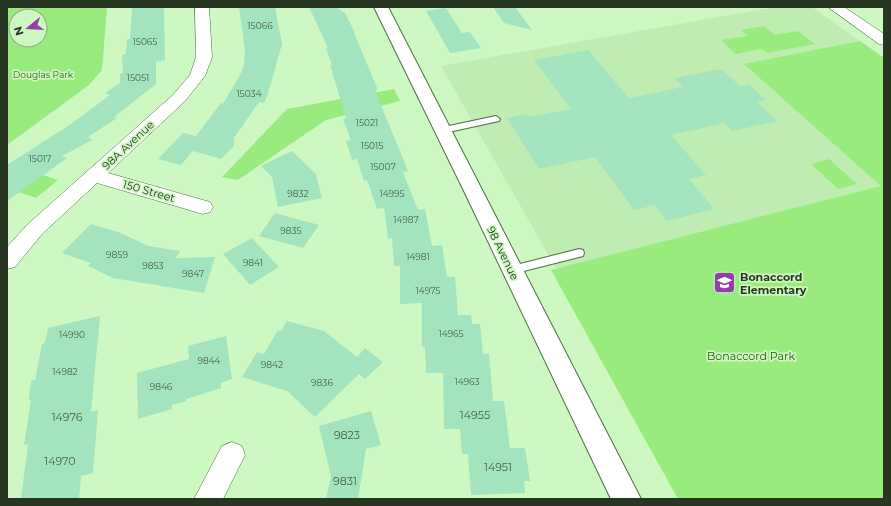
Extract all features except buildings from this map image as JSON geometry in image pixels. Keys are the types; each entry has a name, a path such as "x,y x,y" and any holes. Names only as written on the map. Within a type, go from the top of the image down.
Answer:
{"street":[{"name":"98A Avenue","path":"7,261 35,229 179,98 197,76 204,57 202,7"},
{"name":"98 Avenue","path":"381,7 444,130 626,499"},
{"path":"835,7 884,41"},
{"name":"150 Street","path":"95,176 204,207"},
{"path":"208,499 232,455"}],"lane":[{"path":"444,130 496,119"},
{"path":"512,270 579,253"}],"shaded area":[{"name":"Bonaccord Elementary","path":"776,7 812,7 884,58 884,499 687,499 441,66"}],"green space":[{"name":"Douglas Park","path":"7,7 107,7 102,70 89,85 7,145"},
{"path":"764,26 775,35 798,31 815,44 767,53 762,49 735,54 721,40 748,36 741,30"},
{"name":"Bonaccord Park","path":"860,41 884,58 884,499 678,499 551,270 881,186 744,64"},
{"path":"394,89 400,101 326,120 238,180 222,177 287,109"},
{"path":"829,159 857,184 838,189 811,164"},
{"path":"7,163 58,180 36,198 7,188"}],"place":[{"name":"Bonaccord Elementary","path":"724,283"}]}
